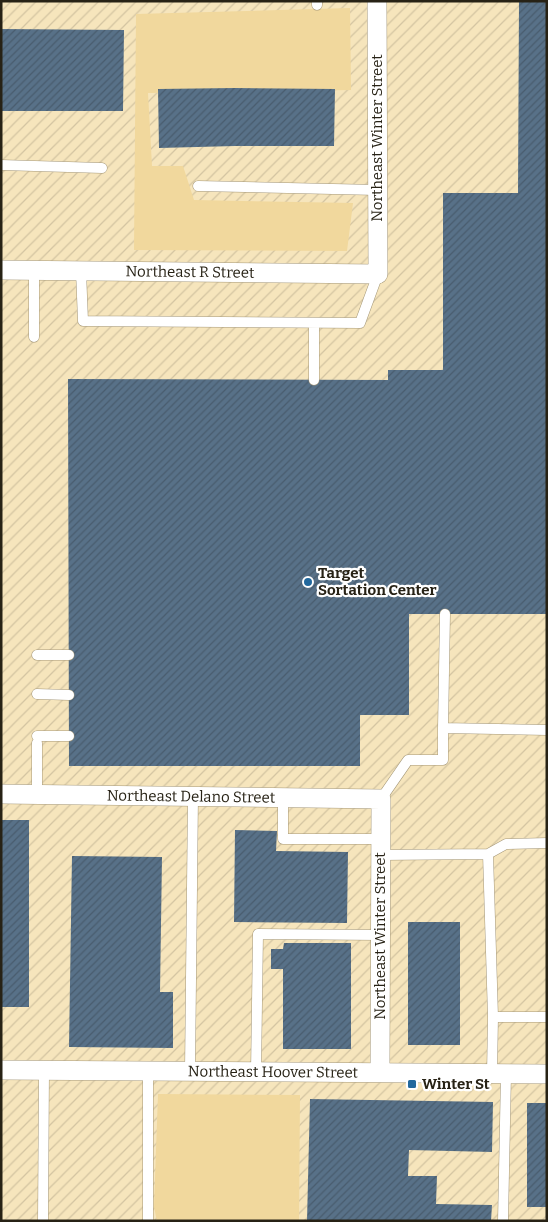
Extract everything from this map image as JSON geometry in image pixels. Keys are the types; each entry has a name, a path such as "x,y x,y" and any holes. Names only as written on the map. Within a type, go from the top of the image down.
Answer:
{"street":[{"name":"Northeast Winter Street","path":"377,1 378,274"},
{"name":"Northeast R Street","path":"1,270 378,274"},
{"name":"Northeast Delano Street","path":"1,794 381,799"},
{"name":"Northeast Winter Street","path":"380,1072 381,799"},
{"name":"Northeast Hoover Street","path":"1,1070 547,1074"}],"lane":[{"path":"1,165 102,168"},
{"path":"198,186 378,190"},
{"path":"34,270 34,337"},
{"path":"82,271 83,321 360,323 378,274"},
{"path":"314,323 314,380"},
{"path":"381,799 408,760 443,760 445,614"},
{"path":"37,655 69,655"},
{"path":"37,694 69,695"},
{"path":"443,728 547,730"},
{"path":"38,794 37,739 69,736"},
{"path":"190,1071 193,796"},
{"path":"283,798 283,839 488,854 506,844 547,843"},
{"path":"488,854 493,1017 499,1074 503,1221"},
{"path":"256,1072 258,934 380,935"},
{"path":"493,1017 547,1017"},
{"path":"43,1221 44,1070"},
{"path":"148,1071 148,1221"}],"shaded area":[{"path":"1,1 547,1 547,1221 1,1221"},
{"path":"350,8 351,90 148,93 152,166 183,166 194,200 353,203 347,251 134,250 136,14"},
{"path":"158,1094 300,1095 299,1221 157,1221 154,1207"}],"building":[{"name":"Target Sortation Center","path":"519,1 547,1 547,614 409,614 409,715 360,715 360,766 69,766 68,379 388,380 388,370 443,370 443,193 518,193"},
{"path":"1,29 124,30 123,111 1,111"},
{"path":"158,89 335,89 334,146 159,148"},
{"path":"1,820 29,820 29,1007 1,1007"},
{"path":"235,830 277,831 276,851 348,852 347,923 234,922"},
{"path":"72,856 162,857 160,992 173,992 173,1048 69,1047"},
{"path":"408,922 460,922 460,1045 408,1045"},
{"path":"284,943 351,943 351,1049 283,1049 283,969 271,969 271,949 283,949"},
{"path":"310,1099 493,1102 492,1152 409,1150 408,1176 437,1176 436,1204 492,1205 491,1221 307,1221"},
{"path":"527,1103 547,1103 547,1207 527,1207"}],"place":[{"name":"Target Sortation Center","path":"308,582"},
{"name":"Winter St","path":"412,1084"}]}
